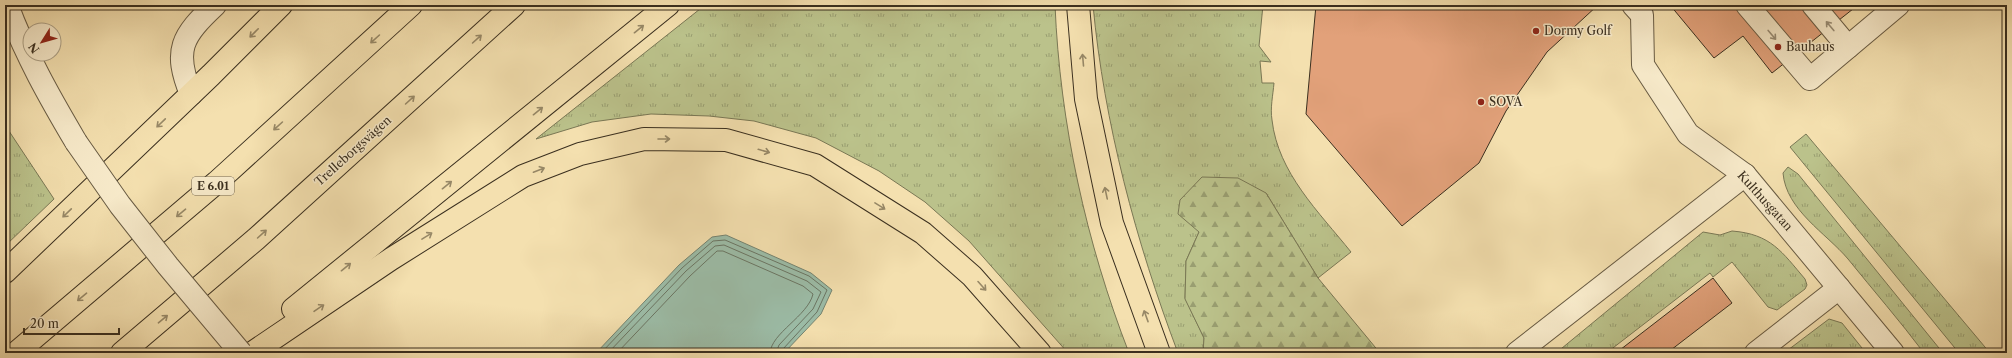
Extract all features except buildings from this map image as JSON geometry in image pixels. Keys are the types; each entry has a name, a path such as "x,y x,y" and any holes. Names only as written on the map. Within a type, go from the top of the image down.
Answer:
{"highway":[{"path":"5,272 191,94 281,5"},
{"name":"E 6.01","path":"16,353 217,182 412,5"},
{"name":"Trelleborgsvägen","path":"122,353 256,239 514,5"},
{"path":"240,353 668,5"},
{"path":"1078,5 1086,99 1112,223 1159,353"},
{"path":"252,353 391,259 523,176 580,154 644,139 726,140 815,165 923,234 972,276 1040,353"}],"street":[{"path":"7,5 21,43 48,96 76,142 120,205 240,353"},
{"path":"191,94 182,73 183,45 194,25 215,5"},
{"name":"Kulthusgatan","path":"1634,5 1642,15 1643,65 1688,134 1745,175 1893,353"},
{"path":"1747,5 1810,80 1898,5"},
{"path":"1812,5 1848,47"},
{"path":"1517,353 1745,175"},
{"path":"1756,353 1839,288"}],"green space":[{"path":"705,5 1055,5 1063,94 1069,138 1078,182 1100,269 1129,353 1068,353 969,241 925,202 879,171 816,138 754,121 709,116 651,114 592,122 536,139"},
{"path":"1093,5 1263,5 1259,46 1271,62 1260,61 1262,83 1274,83 1271,115 1276,139 1282,157 1291,175 1302,191 1351,252 1318,278 1266,193 1199,232 1186,261 1185,298 1204,338 1203,353 1178,353 1149,268 1124,182 1114,138 1105,94"},
{"path":"5,125 54,199 5,246"},
{"path":"1806,134 1990,353 1959,353 1790,147"},
{"path":"1788,167 1798,174 1943,353 1924,353 1848,259 1799,210 1791,198 1786,186 1783,173"},
{"path":"1202,177 1238,178 1266,193 1318,278 1380,353 1203,353 1204,338 1185,299 1186,261 1199,232 1178,214 1180,200"},
{"path":"1732,231 1757,236 1774,246 1805,279 1807,285 1805,289 1777,310 1768,307 1732,262 1713,277 1710,273 1609,351 1610,353 1556,353 1703,232 1720,235"},
{"path":"1829,319 1842,323 1866,353 1784,353"}],"water":[{"path":"726,235 811,273 832,290 821,314 784,353 596,353 679,265 712,237"}],"place":[{"name":"Dormy Golf","path":"1536,31"},
{"name":"Bauhaus","path":"1778,47"},
{"name":"SOVA","path":"1481,102"}]}
